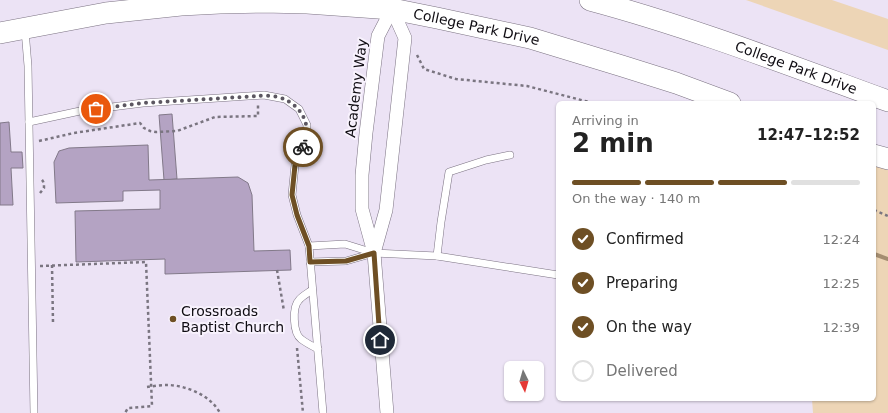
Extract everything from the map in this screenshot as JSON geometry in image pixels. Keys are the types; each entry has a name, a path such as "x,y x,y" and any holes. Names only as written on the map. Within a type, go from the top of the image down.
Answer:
{"main road":[{"name":"College Park Drive","path":"590,0 633,11 693,31 888,100"},
{"name":"College Park Drive","path":"0,33 114,12 180,5 263,2 393,5 437,18 530,38 676,83 725,101"},
{"path":"876,156 888,159"}],"street":[{"name":"Academy Way","path":"387,413 374,253 362,209 366,133 378,36 393,5"},
{"name":"Academy Way","path":"374,253 386,210 405,38 393,5"}],"lane":[{"path":"24,28 28,66 34,413"},
{"path":"29,122 80,111 143,103 264,95 285,99 299,109 307,125 306,141 295,165 292,195 297,215 309,246 324,413"},
{"path":"437,256 449,172 486,160 510,155"},
{"path":"309,246 345,244 374,253 437,256 556,275"},
{"path":"310,262 346,261 374,253"},
{"path":"312,290 299,300 296,306 296,332 300,338 318,349"}],"path":[{"path":"416,53 424,68 456,79 527,86 588,101"},
{"path":"39,141 74,133 140,123 144,128 150,131 177,131 215,117 258,116 258,96"},
{"path":"40,178 44,183 44,188 40,193 40,200"},
{"path":"876,211 888,216"},
{"path":"32,266 146,262 152,406 128,408 125,413"},
{"path":"52,265 53,323"},
{"path":"146,387 169,385 197,392 212,401 220,413"}],"shaded area":[{"path":"746,0 832,0 888,19 888,50"},
{"path":"876,165 888,169 888,413 813,413 812,401 876,401"}],"building":[{"path":"172,114 177,179 164,180 159,115"},
{"path":"9,122 11,152 22,152 23,168 11,168 13,205 0,205 0,123"},
{"path":"148,145 149,180 238,177 248,183 252,195 254,251 290,250 291,270 165,274 165,259 76,262 75,211 160,209 160,190 123,191 123,201 56,203 54,162 59,151 69,148"}],"waterway":[{"path":"876,255 888,259"}],"way so far":[{"path":"96,109 143,103 264,95 285,99 299,109 307,125 306,141 303,147"}],"place":[{"name":"Crossroads Baptist Church","path":"173,319"}],"route":[{"path":"303,147 295,165 292,195 297,215 309,246 310,262 346,261 374,253 380,340"}]}
